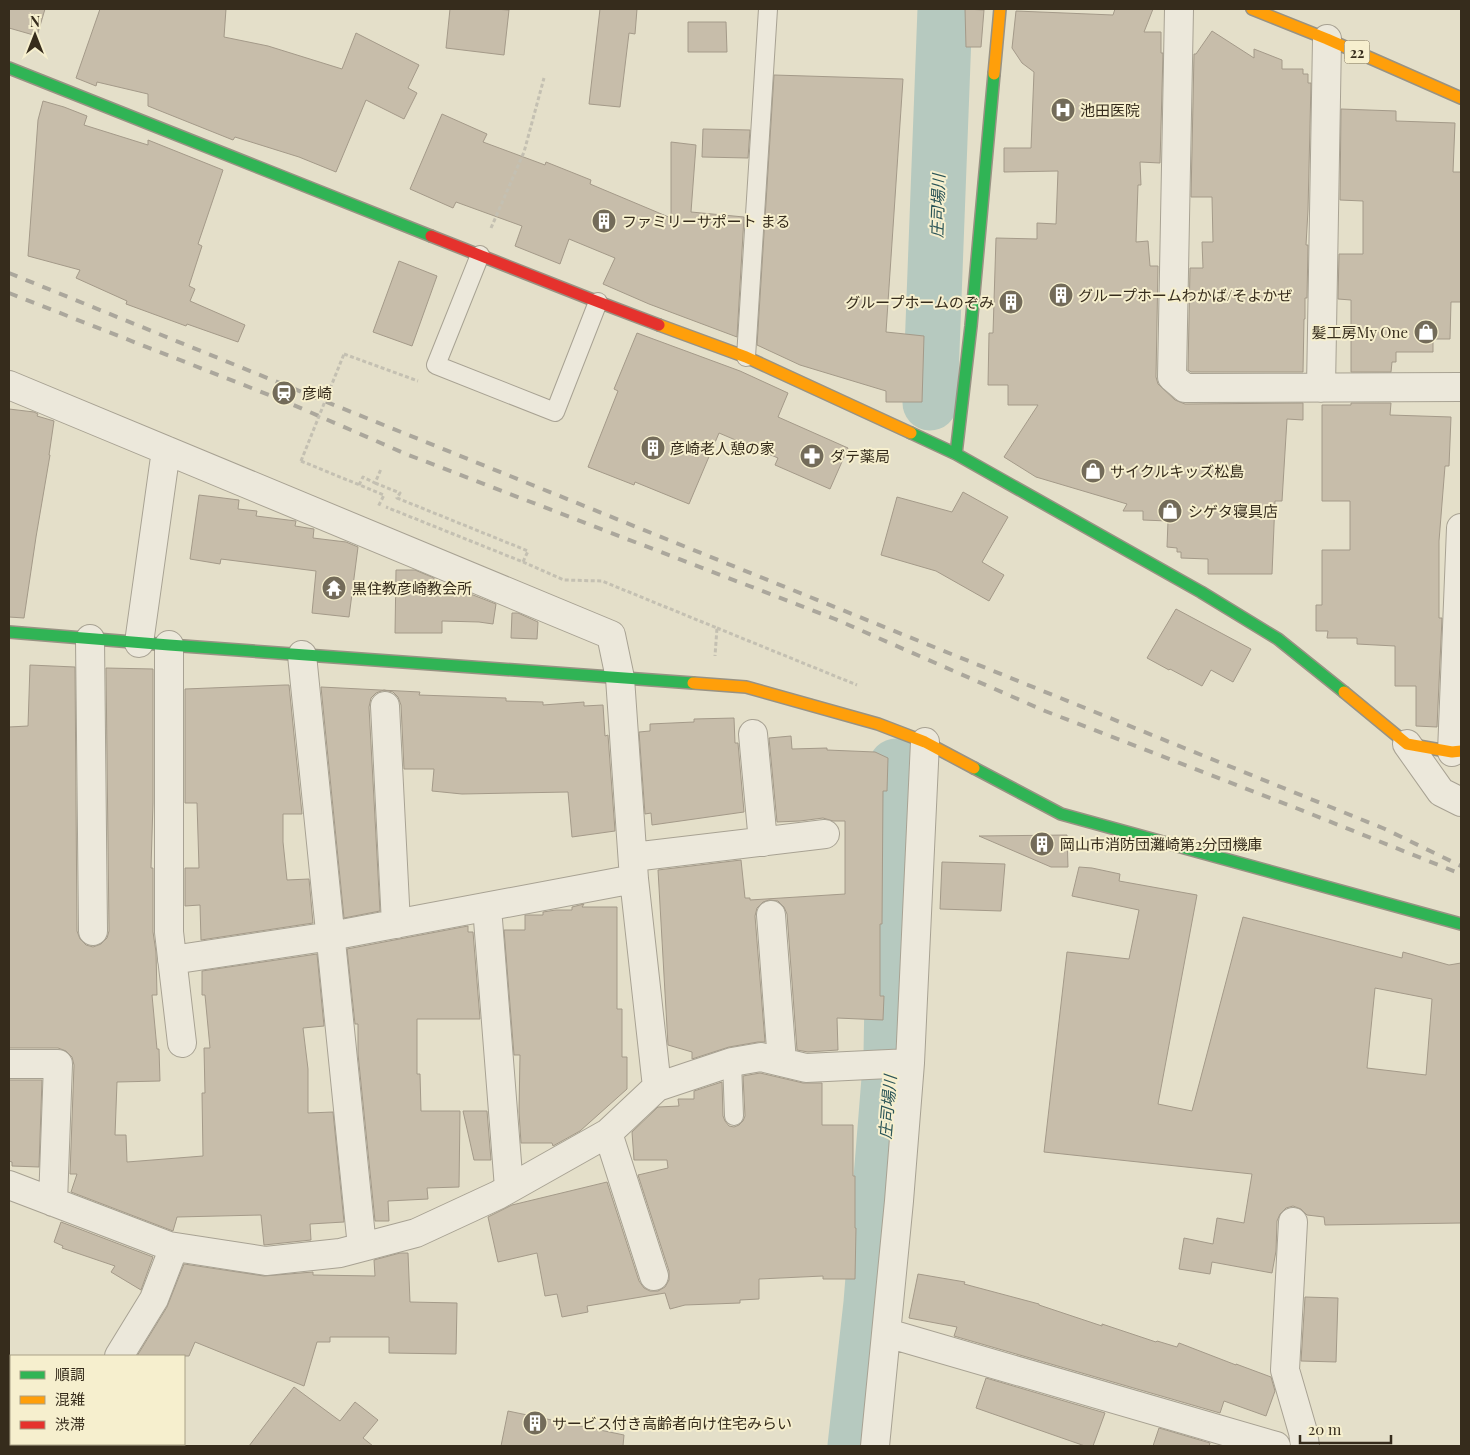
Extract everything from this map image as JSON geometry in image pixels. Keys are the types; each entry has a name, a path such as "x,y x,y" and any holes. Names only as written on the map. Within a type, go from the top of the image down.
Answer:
{"street":[{"path":"956,454 971,326 1000,9"},
{"path":"1178,9 1172,377 1185,388 1461,388"},
{"name":"22","path":"1252,9 1327,39 1461,98"},
{"path":"1321,388 1327,39"},
{"path":"9,68 598,302 746,357 956,454 1177,578 1278,639 1348,694 1407,744 1441,792 1461,802"},
{"path":"9,385 611,635 620,678 634,868 658,1087"},
{"path":"139,643 166,450"},
{"path":"1407,744 1457,752 1461,528"},
{"path":"9,632 168,646 746,687 878,724 924,742 1061,814 1461,924"},
{"path":"90,639 93,931"},
{"path":"168,646 168,932 182,1043"},
{"path":"302,655 362,1246"},
{"path":"385,706 396,924"},
{"path":"753,734 762,842"},
{"path":"875,1446 887,1333 910,1063 924,742"},
{"path":"172,960 331,936 396,924 488,906 634,868 762,842 825,834"},
{"path":"488,906 509,1188"},
{"path":"771,915 782,1062"},
{"path":"9,1184 52,1202 174,1246 266,1261 340,1253 416,1233 509,1188 608,1133 658,1087 732,1062 761,1057 806,1068 910,1063"},
{"path":"9,1064 58,1064 52,1202"},
{"path":"608,1133 654,1276"},
{"path":"1293,1222 1285,1370 1303,1432 1305,1446"},
{"path":"120,1355 154,1299 174,1246"},
{"path":"887,1333 1276,1446"}],"lane":[{"path":"746,357 768,9"},
{"path":"480,255 436,365 472,380 555,412 598,302"},
{"path":"732,1062 734,1116"}],"path":[{"path":"480,255 524,152 544,78"},
{"path":"395,373 344,354 301,461 384,495 380,504 564,580 602,581 717,628 713,685"},
{"path":"375,482 381,469"},
{"path":"359,485 363,478 375,482 400,493 397,498 528,551 524,562"}],"building":[{"path":"9,9 45,9 37,36 9,28"},
{"path":"100,9 226,9 224,37 268,46 342,69 356,33 419,65 408,88 417,93 404,119 366,100 336,172 299,157 235,137 233,140 148,106 148,94 97,82 96,86 76,78"},
{"path":"450,9 509,10 504,55 446,48"},
{"path":"600,9 637,9 635,34 629,33 620,107 589,104"},
{"path":"965,9 984,10 981,47 966,47"},
{"path":"1115,9 1153,9 1144,32 1161,32 1161,53 1163,53 1160,163 1140,162 1141,185 1138,185 1136,242 1148,241 1150,266 1158,266 1156,377 1158,384 1175,400 1185,404 1303,403 1303,420 1287,419 1282,501 1275,501 1272,574 1208,574 1208,559 1181,558 1181,552 1177,552 1177,548 1167,547 1168,521 1143,520 1143,511 1123,511 1127,504 1036,477 1004,457 1038,405 1008,405 1008,385 988,385 989,333 993,333 996,238 1037,239 1037,223 1056,224 1058,171 1004,172 1004,148 1031,148 1034,72 1022,63 1012,48 1016,11 1113,15"},
{"path":"688,22 726,22 727,52 688,52"},
{"path":"1212,31 1254,58 1254,49 1282,60 1282,69 1303,69 1303,74 1308,74 1308,83 1311,83 1306,245 1308,245 1307,298 1305,298 1303,372 1191,372 1188,370 1190,268 1203,268 1202,242 1213,242 1212,197 1191,197 1194,54 1196,54"},
{"path":"774,75 903,79 886,332 924,336 922,402 886,402 886,391 800,365 757,345"},
{"path":"43,101 87,116 84,125 148,145 148,140 223,170 198,244 202,246 189,286 195,289 190,301 245,325 238,342 187,324 186,326 126,304 127,301 76,278 80,270 28,256 38,120"},
{"path":"1341,109 1396,111 1396,121 1455,123 1453,172 1461,172 1461,302 1451,302 1450,339 1433,339 1433,352 1396,352 1396,362 1392,362 1391,372 1351,372 1351,300 1338,299 1339,254 1363,254 1363,201 1340,200"},
{"path":"442,114 487,134 483,142 545,165 546,162 591,180 590,184 671,218 671,142 696,145 691,212 744,217 737,337 649,304 603,284 615,258 569,239 560,264 515,246 522,226 456,202 453,208 410,189"},
{"path":"703,129 750,130 748,158 702,157"},
{"path":"399,261 437,276 412,346 373,332"},
{"path":"637,333 740,371 788,393 778,417 848,448 830,489 775,465 778,458 719,433 689,504 635,482 634,485 588,467 618,391 614,389"},
{"path":"1351,403 1391,403 1390,415 1451,417 1449,466 1445,466 1439,541 1439,618 1442,618 1437,727 1416,726 1416,686 1395,686 1395,646 1357,644 1357,638 1327,638 1328,631 1316,631 1316,605 1322,605 1322,550 1350,550 1350,501 1322,501 1322,405 1351,405"},
{"path":"9,409 34,412 38,414 37,416 54,421 24,618 9,617"},
{"path":"963,492 1008,517 982,562 1004,575 989,601 936,571 881,555 897,497 952,512"},
{"path":"199,495 239,500 238,509 257,511 256,516 296,521 295,526 314,529 313,538 346,542 358,547 349,617 312,613 316,571 221,559 220,564 190,559"},
{"path":"396,570 415,570 434,578 434,587 454,587 460,589 460,593 473,595 496,604 493,624 442,621 442,633 395,633"},
{"path":"1176,609 1251,649 1233,682 1211,670 1202,686 1147,658"},
{"path":"512,613 518,613 538,622 537,639 511,638"},
{"path":"30,665 75,667 77,931 80,939 86,945 93,947 101,944 107,938 109,931 106,668 153,669 151,868 153,868 153,932 156,952 157,995 152,995 157,1049 159,1049 160,1081 117,1082 115,1135 126,1135 127,1162 203,1156 202,1093 205,1093 204,1048 210,1048 205,995 202,995 202,971 317,954 324,1026 303,1028 308,1069 308,1113 333,1112 344,1222 310,1224 311,1240 264,1245 261,1215 177,1217 173,1231 71,1192 77,1174 70,1174 74,1065 72,1057 66,1051 58,1048 9,1048 9,727 28,726"},
{"path":"289,685 302,814 283,814 283,842 287,880 309,879 313,923 201,940 200,905 185,906 185,868 199,868 197,803 185,803 185,689"},
{"path":"321,687 384,690 376,693 371,698 369,707 380,911 344,918"},
{"path":"385,690 420,692 419,695 506,698 506,701 543,702 543,705 584,702 584,706 603,705 605,736 608,735 615,831 572,837 568,792 462,794 432,791 434,769 404,769 401,705 398,697 393,692"},
{"path":"734,718 735,743 738,743 744,812 652,825 651,813 645,814 639,732 650,731 650,724 694,722 694,719"},
{"path":"791,736 792,749 827,748 827,750 875,752 888,758 887,791 883,791 882,924 880,924 880,996 884,996 883,1020 837,1018 838,1050 808,1052 797,1050 787,914 784,907 778,901 769,900 763,902 757,908 755,916 765,1042 729,1047 692,1059 692,1052 668,1045 658,870 741,860 745,898 750,898 750,900 845,894 845,821 833,821 823,818 777,822 769,738"},
{"name":"岡山市消防団灘崎第2分団機庫","path":"1067,835 1068,867 1051,867 979,836"},
{"path":"942,862 1005,864 1001,911 940,909"},
{"path":"1079,867 1120,874 1119,881 1197,895 1158,1104 1192,1111 1243,917 1402,958 1403,952 1449,965 1461,963 1461,1223 1325,1225 1324,1217 1307,1215 1301,1209 1293,1206 1286,1208 1280,1214 1277,1221 1276,1251 1272,1273 1212,1262 1210,1274 1179,1269 1184,1238 1213,1244 1217,1218 1244,1223 1252,1174 1044,1152 1067,952 1129,959 1139,910 1072,896","holes":["1375,988 1432,999 1426,1075 1367,1068"]},
{"path":"584,904 582,907 617,907 617,1009 622,1009 622,1057 627,1057 627,1089 580,1131 553,1146 552,1143 521,1143 519,1112 520,1055 514,1055 504,930 525,930 525,915 543,915 543,912 572,910 572,907"},
{"path":"468,926 468,932 473,932 480,1019 417,1019 417,1074 420,1074 421,1111 460,1111 459,1187 427,1188 428,1199 388,1201 389,1221 375,1221 358,1054 358,1024 355,1024 347,949"},
{"path":"760,1073 803,1083 822,1083 822,1125 853,1125 856,1228 855,1279 823,1279 823,1276 759,1279 759,1299 740,1300 740,1303 685,1305 670,1309 665,1293 587,1306 588,1312 562,1317 557,1294 545,1296 537,1253 498,1262 488,1217 512,1205 607,1182 639,1281 644,1288 650,1291 658,1291 665,1287 669,1280 669,1271 638,1175 668,1168 667,1160 634,1160 632,1132 658,1107 679,1106 678,1099 694,1099 694,1091 722,1082 723,1116 729,1126 739,1125 745,1116 743,1076"},
{"path":"9,1080 42,1080 39,1167 12,1166 12,1162 9,1161"},
{"path":"463,1111 487,1111 491,1160 474,1160"},
{"path":"61,1222 153,1257 141,1290 111,1272 115,1266 62,1248 63,1246 54,1242"},
{"path":"400,1253 408,1253 410,1302 457,1303 456,1354 389,1353 389,1337 330,1337 330,1342 317,1342 304,1386 195,1342 189,1356 138,1355 167,1307 184,1264 264,1276 313,1272 313,1275 375,1276 374,1260"},
{"path":"918,1274 965,1282 964,1284 1039,1304 1156,1342 1177,1347 1179,1343 1271,1377 1275,1391 1266,1416 1224,1401 1220,1413 954,1336 957,1327 909,1318"},
{"path":"1305,1297 1338,1298 1336,1362 1301,1361"},
{"path":"986,1378 1105,1413 1093,1446 1085,1446 976,1408"},
{"path":"294,1387 340,1421 355,1402 378,1420 363,1438 373,1446 249,1446"},
{"name":"サービス付き高齢者向け住宅みらい","path":"508,1411 624,1435 623,1446 501,1446"},
{"path":"1159,1428 1210,1443 1209,1446 1153,1446"}],"waterway":[{"name":"庄司場川","path":"930,403 945,9"},
{"name":"庄司場川","path":"855,1446 871,1303 891,1054 896,766"}],"railway":[{"path":"9,273 1385,829 1461,866"},
{"path":"9,293 282,400 406,454 835,619 1045,711 1461,874"}],"traffic: fast":[{"path":"9,68 431,236"},
{"path":"956,454 971,326 994,74"},
{"path":"911,433 956,454 1201,592 1278,639 1344,692"},
{"path":"9,632 693,683"},
{"path":"974,768 1061,814 1461,924"}],"traffic: slow":[{"path":"994,74 1000,9"},
{"path":"1252,9 1327,39 1461,98"},
{"path":"659,325 746,357 911,433"},
{"path":"693,683 746,687 878,724 925,742 974,768"},
{"path":"1344,692 1407,744 1452,752 1461,751"}],"traffic: jam":[{"path":"431,236 659,325"}],"place":[{"name":"池田医院","path":"1063,110"},
{"name":"ファミリーサポート まる","path":"604,221"},
{"name":"グループホームわかば/そよかぜ","path":"1061,295"},
{"name":"グループホームのぞみ","path":"1011,302"},
{"name":"髪工房My One","path":"1426,332"},
{"name":"彦崎","path":"284,393"},
{"name":"彦崎老人憩の家","path":"653,448"},
{"name":"ダテ薬局","path":"812,456"},
{"name":"サイクルキッズ松島","path":"1093,471"},
{"name":"シゲタ寝具店","path":"1170,511"},
{"name":"黒住教彦崎教会所","path":"334,588"},
{"name":"岡山市消防団灘崎第2分団機庫","path":"1042,844"},
{"name":"サービス付き高齢者向け住宅みらい","path":"535,1423"}]}
